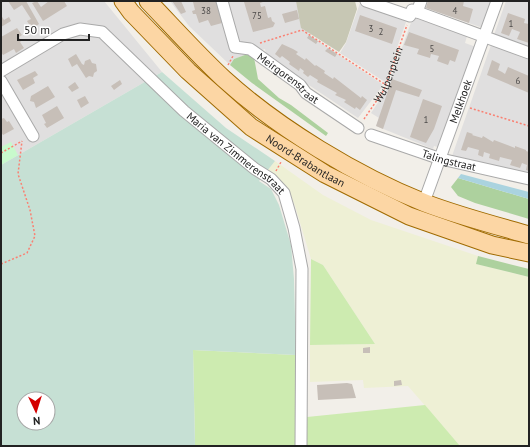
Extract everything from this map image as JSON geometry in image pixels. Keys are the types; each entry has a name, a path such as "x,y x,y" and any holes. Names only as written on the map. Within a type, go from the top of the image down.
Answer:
{"main road":[{"name":"Noord-Brabantlaan","path":"123,1 131,12 188,71 251,127 325,174 409,216 492,245 529,253"},
{"name":"Noord-Brabantlaan","path":"148,1 225,79 263,110 330,156 424,202 462,216 529,235"}],"street":[{"name":"Meirgorenstraat","path":"222,1 235,46 250,49 300,85 306,93 358,128"},
{"path":"366,1 416,10 529,53"},
{"name":"Melkhoek","path":"424,202 441,159 497,1"},
{"name":"Maria van Zimmerenstraat","path":"1,71 63,34 80,29 102,32 184,111 276,183 284,193 294,228 302,269 301,446"},
{"path":"1,81 33,136"},
{"name":"Talingstraat","path":"371,135 441,159 529,179"}],"path":[{"name":"Wulpenplein","path":"358,128 386,85 416,10"},
{"path":"250,49 262,42 302,30 386,85"},
{"path":"224,61 228,65"},
{"path":"460,105 529,126"},
{"path":"1,153 22,141 18,174 30,210 35,236 27,253 1,264"},
{"path":"278,167 282,161"}],"shaded area":[{"path":"1,1 104,1 162,72 1,165"},
{"path":"170,1 299,1 309,35 382,84 381,88 358,118 267,57 265,49 234,59 230,65 189,26"},
{"path":"296,1 355,1 357,9 346,42 339,52 301,28"},
{"path":"425,1 492,1 483,28 423,7"},
{"path":"506,1 529,1 529,50 494,35"},
{"path":"360,3 403,18 402,20 406,22 385,82 340,53 346,43"},
{"path":"413,17 467,36 465,43 476,47 441,148 434,146 433,149 376,126 379,118 371,113 387,89"},
{"path":"497,44 529,55 529,175 452,156 491,45 496,47"},
{"path":"162,72 226,128 275,161 259,181 271,189 279,205 291,245 294,279 296,355 193,350 195,446 1,446 1,165"},
{"path":"275,161 323,195 371,220 478,256 477,264 529,277 529,446 460,446 408,386 364,388 363,380 310,382 310,345 375,344 323,265 311,259 295,206 287,187 267,171"}],"green space":[{"path":"253,52 258,79 279,98 291,105 328,133 326,136 252,83 230,65 234,59"},
{"path":"11,142 18,155 1,165 1,147"},
{"path":"458,178 529,199 529,219 475,203 458,196 451,187"},
{"path":"478,256 529,269 529,277 476,264"},
{"path":"311,259 323,265 375,344 310,345"},
{"path":"193,350 296,355 295,446 195,446"},
{"path":"425,405 460,446 307,446 307,417"}],"water":[{"path":"461,174 529,192 529,199 458,178"}],"building":[{"path":"8,1 26,1 39,24 32,29 27,21 31,19 22,5 14,10"},
{"path":"37,1 41,7 49,1 64,1 67,6 43,21 32,3"},
{"path":"172,1 181,1 186,12 181,14"},
{"path":"216,1 222,23 211,26 208,20 199,23 196,14 193,14 192,11 195,10 193,2"},
{"path":"266,1 260,3 261,7 265,6 268,18 271,17 272,21 275,23 273,27 253,32 244,2"},
{"path":"428,1 464,1 463,6 473,9 469,23 426,8"},
{"path":"297,10 299,19 285,23 282,14"},
{"path":"508,13 525,19 524,23 529,24 529,43 517,39 520,32 512,29 509,36 501,33"},
{"path":"1,15 4,20 9,17 11,21 1,27"},
{"path":"360,15 397,28 392,44 355,31"},
{"path":"17,28 22,35 19,37 24,48 16,53 14,49 3,55 1,52 1,37"},
{"path":"409,32 459,50 455,62 450,60 448,65 437,61 439,56 431,54 430,58 417,54 419,49 404,45"},
{"path":"309,35 318,41 316,44 307,38"},
{"path":"282,44 298,52 296,54 305,60 306,58 315,66 316,65 325,71 324,73 333,79 334,77 361,98 362,96 367,100 360,110 356,107 355,109 344,102 346,100 335,95 337,93 317,82 318,80 310,75 308,77 300,68 299,71 289,64 290,62 282,56 280,58 275,54"},
{"path":"328,48 337,54 335,57 325,51"},
{"path":"76,54 84,65 85,61 90,59 92,63 96,64 97,71 94,73 93,77 89,76 86,78 77,64 72,67 68,59"},
{"path":"492,60 500,64 498,70 505,74 508,67 529,76 529,93 487,75"},
{"path":"35,71 38,75 33,78 35,83 23,90 17,80"},
{"path":"392,79 422,90 419,97 396,90 383,129 376,126"},
{"path":"120,80 122,84 114,90 111,86"},
{"path":"75,82 79,88 72,92 68,87"},
{"path":"48,86 55,97 36,108 34,102 30,101 31,96"},
{"path":"85,96 89,103 81,108 77,100"},
{"path":"423,99 442,106 434,129 426,143 410,137"},
{"path":"57,106 64,118 47,128 44,124 46,123 42,115"},
{"path":"4,118 7,122 9,121 14,129 3,135 1,132 1,119"},
{"path":"467,132 482,138 483,136 493,142 494,140 515,148 515,146 526,150 529,152 529,171 526,170 527,165 522,163 520,168 510,165 512,160 500,157 499,161 489,158 490,154 484,152 483,157 478,155 479,150 468,147 466,151 461,150"},
{"path":"370,347 370,353 363,353 363,348"},
{"path":"401,380 402,385 394,386 394,381"},
{"path":"352,384 356,398 318,400 317,385"}]}
